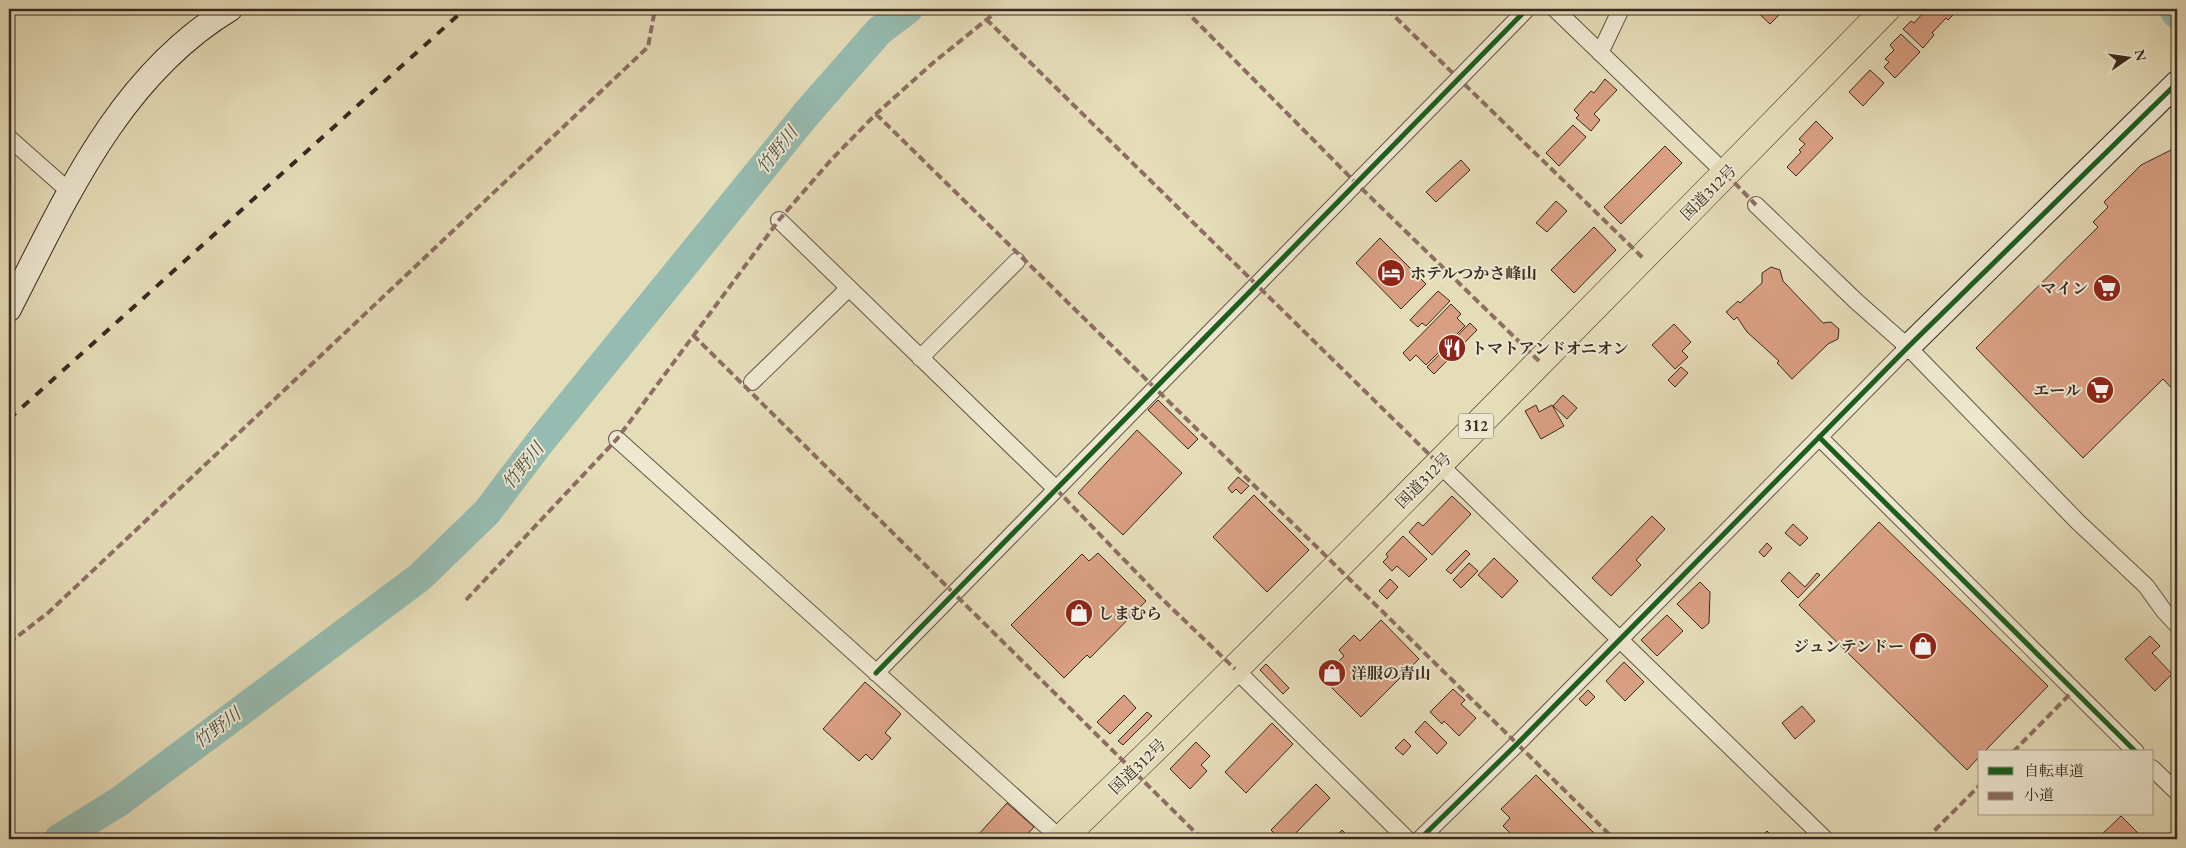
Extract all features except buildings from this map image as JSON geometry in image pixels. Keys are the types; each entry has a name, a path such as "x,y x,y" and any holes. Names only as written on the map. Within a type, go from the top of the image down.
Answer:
{"highway":[{"name":"国道312号","path":"1061,839 1236,669 1726,174 1886,9"}],"street":[{"path":"876,673 1527,9"},
{"path":"1555,9 1726,174"},
{"path":"1600,52 1621,9"},
{"path":"9,309 70,192 106,130 128,100 151,74 221,11"},
{"path":"1420,839 1517,744 1908,347 2177,82"},
{"path":"9,138 70,192"},
{"path":"1756,205 1857,302 1908,347 2078,522 2146,586 2177,625"},
{"path":"779,220 1056,489"},
{"path":"920,358 1017,261"},
{"path":"752,382 849,288"},
{"path":"1819,437 2134,750"},
{"path":"617,439 1061,839"},
{"path":"1439,464 1618,640 1825,839"},
{"path":"1236,669 1406,839"},
{"path":"2154,770 2177,792"}],"waterway":[{"name":"竹野川","path":"59,839 120,801 420,577 487,512 540,442 807,113 879,31 908,9"},
{"path":"2174,9 2177,14"}],"railway":[{"path":"9,419 465,9"}],"marked path":[{"path":"9,643 49,612 648,47 655,9"},
{"path":"466,600 617,439 779,220 831,160 876,114 934,62 1000,9"},
{"path":"1184,9 1356,183 1540,362"},
{"path":"1387,9 1643,258"},
{"path":"986,19 1439,464"},
{"path":"876,114 1614,839"},
{"path":"1726,174 1756,205"},
{"path":"693,335 1202,839"},
{"path":"1056,489 1159,596 1235,669"},
{"path":"2015,750 2073,691"},
{"path":"1926,839 1978,787"}],"cycle path":[{"path":"876,673 1527,9"},
{"path":"1420,839 1517,744 1908,347 2177,83"},
{"path":"1819,437 2134,750"}],"place":[{"name":"ホテルつかさ峰山","path":"1391,273"},
{"name":"マイン","path":"2107,288"},
{"name":"トマトアンドオニオン","path":"1452,348"},
{"name":"エール","path":"2100,390"},
{"name":"しまむら","path":"1079,613"},
{"name":"ジュンテンドー","path":"1923,646"},
{"name":"洋服の青山","path":"1332,673"}]}
